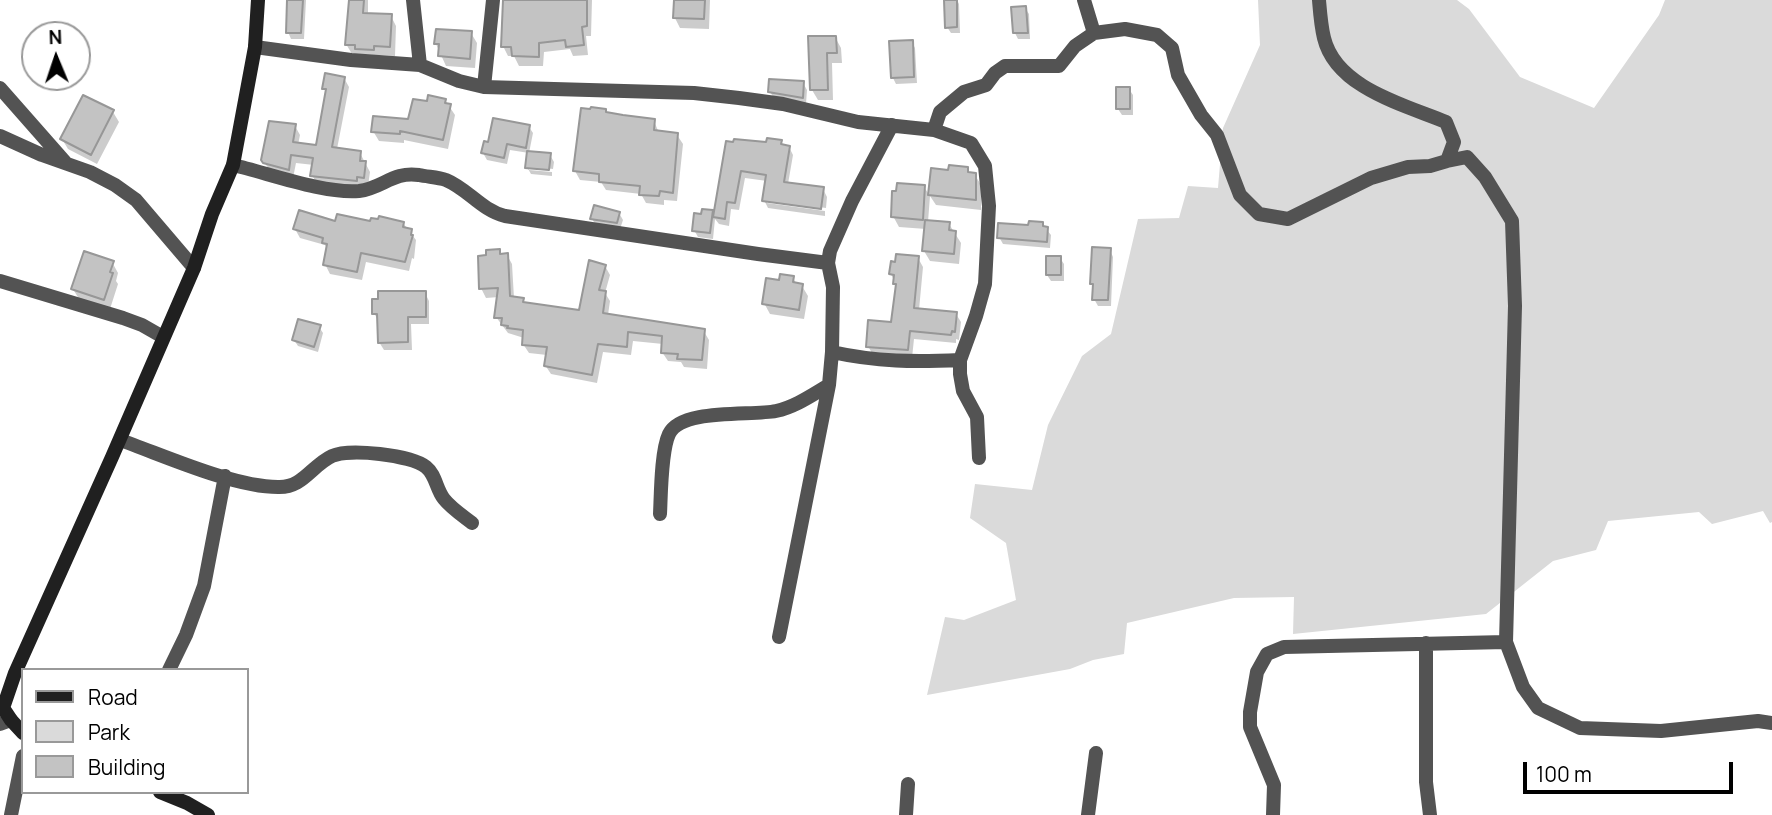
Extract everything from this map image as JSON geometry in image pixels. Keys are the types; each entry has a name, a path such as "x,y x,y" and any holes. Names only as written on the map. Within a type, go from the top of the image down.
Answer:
{"street":[{"path":"21,731 3,714 15,673 194,268 212,214 233,165 255,47 258,0"},
{"path":"413,0 420,65"},
{"path":"484,88 493,0"},
{"path":"1084,0 1094,33"},
{"path":"1319,0 1324,40 1337,63 1366,90 1446,122 1454,142 1447,161"},
{"path":"934,130 940,112 964,92 986,85 995,73 1005,66 1059,66 1075,46 1094,33 1125,29 1157,35 1171,48 1178,75 1201,115 1217,135 1240,195 1259,214 1288,219 1371,178 1408,167 1430,166 1467,157 1485,177 1512,221 1515,306 1506,642 1523,687 1538,708 1580,728 1661,731 1758,720 1772,723"},
{"path":"255,47 351,60 420,65 484,88 694,93 783,104 858,122 934,130 971,143 985,166 989,206 985,284 960,360 960,374 963,391 976,417 979,458"},
{"path":"0,88 67,164"},
{"path":"779,637 829,385 833,287 828,262 830,251 852,201 892,125"},
{"path":"0,136 115,185 136,200 194,268"},
{"path":"233,165 339,190 358,191 374,187 397,175 418,175 446,180 488,210 505,216 828,262"},
{"path":"0,281 123,318 163,337"},
{"path":"832,352 869,360 908,363 960,360"},
{"path":"660,514 669,433 678,423 695,418 777,411 799,403 829,385"},
{"path":"120,440 251,484 291,487 331,457 360,454 397,456 425,466 433,475 444,499 472,523"},
{"path":"170,668 187,635 204,586 225,476"},
{"path":"1273,815 1274,785 1250,727 1257,672 1267,654 1284,646 1506,642"},
{"path":"1426,643 1426,782 1430,815"},
{"path":"1088,815 1096,753"},
{"path":"10,815 21,765"},
{"path":"905,815 908,784"},
{"path":"165,794 208,815"}],"green space":[{"path":"1258,0 1457,0 1469,9 1520,77 1594,108 1659,15 1665,0 1772,0 1772,522 1770,523 1763,511 1712,524 1699,512 1608,521 1596,550 1553,561 1486,614 1293,634 1294,597 1234,598 1127,623 1124,654 1093,660 1070,669 927,695 945,617 964,620 1016,600 1006,543 970,518 975,484 1032,490 1048,425 1082,356 1111,334 1138,219 1179,218 1188,186 1218,188 1223,128 1260,45"}],"building":[{"path":"287,0 303,0 301,33 286,33"},
{"path":"349,0 364,0 363,13 392,14 390,47 374,46 374,50 355,49 355,45 345,45"},
{"path":"503,0 587,0 587,26 582,27 584,45 566,47 565,40 539,43 539,57 512,56 511,47 501,47"},
{"path":"674,0 705,0 704,19 673,18"},
{"path":"944,0 957,0 957,27 945,28"},
{"path":"1026,6 1028,33 1013,33 1011,7"},
{"path":"436,29 472,31 470,59 438,56 439,44 434,44"},
{"path":"808,36 836,36 837,53 827,53 828,90 810,90"},
{"path":"913,40 914,77 891,78 889,41"},
{"path":"325,73 345,77 332,147 361,151 360,161 366,161 364,178 357,177 357,181 310,176 313,158 291,155 289,170 263,163 261,160 269,121 296,124 293,142 316,145 326,89 322,89"},
{"path":"769,79 804,81 803,98 768,92"},
{"path":"1116,87 1130,87 1130,109 1116,109"},
{"path":"83,95 114,110 91,155 60,139"},
{"path":"428,95 446,99 445,103 451,104 443,140 400,131 400,134 371,132 373,116 408,119 413,99 427,101"},
{"path":"581,108 606,109 606,112 655,119 654,130 678,133 673,193 660,191 659,196 639,195 640,186 599,182 599,174 573,171"},
{"path":"493,118 530,125 526,148 507,144 504,158 481,153 484,141 488,142"},
{"path":"767,138 782,140 781,144 790,146 784,182 824,187 821,209 762,201 766,175 741,171 735,203 727,202 725,219 713,217 726,141 733,142 734,139 766,142"},
{"path":"527,151 551,153 549,170 525,168"},
{"path":"949,165 968,167 968,172 976,173 976,200 928,195 931,168 948,170"},
{"path":"897,183 925,185 923,220 891,217 892,191 896,191"},
{"path":"594,205 620,212 617,223 590,219"},
{"path":"702,209 713,210 710,233 692,231 694,213 701,214"},
{"path":"299,210 335,221 337,214 370,221 371,218 378,219 379,216 404,222 403,227 412,229 413,235 405,262 361,253 357,272 323,265 327,244 322,243 323,238 293,229"},
{"path":"925,220 950,222 949,230 956,231 954,254 922,251"},
{"path":"1029,221 1043,222 1043,226 1048,227 1047,242 997,238 998,223 1028,225"},
{"path":"1092,247 1111,248 1108,300 1092,300"},
{"path":"500,249 500,254 508,253 510,296 524,298 523,302 579,310 589,260 606,265 599,290 606,291 603,313 705,329 702,360 677,359 678,354 661,353 662,336 628,332 627,347 598,344 592,375 544,366 547,347 522,345 523,330 507,328 508,326 501,325 502,318 494,318 498,288 479,289 478,256 486,255 486,250"},
{"path":"84,251 114,261 104,300 71,289"},
{"path":"896,254 919,256 914,308 957,312 955,332 952,331 951,335 910,331 908,350 866,347 868,320 891,322 896,284 893,284 894,275 889,274 891,261 895,262"},
{"path":"1046,256 1061,256 1061,275 1046,275"},
{"path":"780,274 794,276 793,282 803,284 799,310 762,304 766,278 779,280"},
{"path":"378,291 426,291 426,317 408,317 408,342 378,343 377,314 372,314 372,299 378,299"},
{"path":"298,319 321,325 314,347 292,340"}]}
